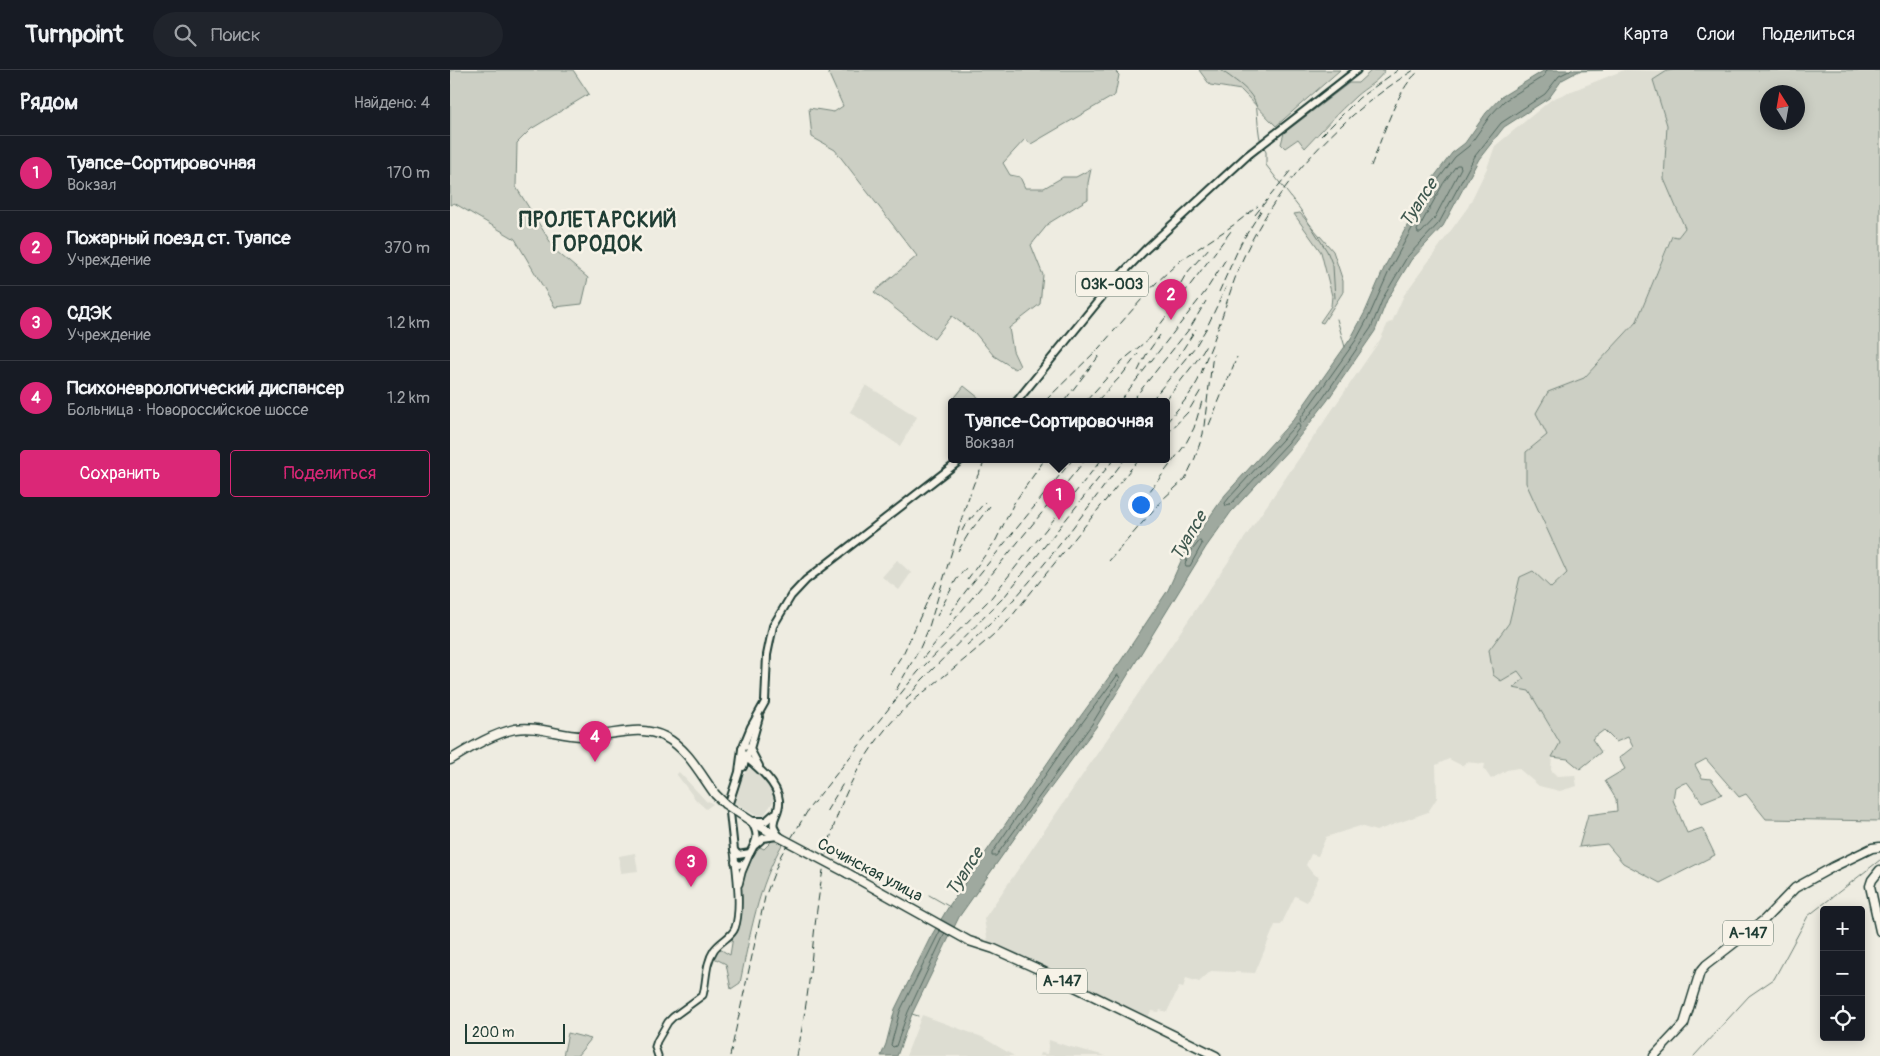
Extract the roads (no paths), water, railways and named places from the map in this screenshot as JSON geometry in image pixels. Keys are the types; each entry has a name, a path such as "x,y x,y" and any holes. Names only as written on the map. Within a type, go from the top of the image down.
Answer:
{"highway":[{"name":"А-147","path":"450,760 489,739 518,729 543,730 584,736 640,730 653,732 675,743 725,804 781,838"},
{"name":"Сочинская улица","path":"781,838 914,909 969,941 994,949 1036,968 1216,1056"},
{"name":"А-147","path":"1654,1056 1684,1024 1702,969 1764,920 1795,888 1872,848 1880,846"},
{"path":"1880,870 1870,886 1880,931"}],"main road":[{"name":"03К-003","path":"1019,398 1113,283 1146,249 1259,147 1357,70"},
{"path":"738,891 729,803 750,749 765,702 767,655 773,626 791,596 806,580 957,463"},
{"path":"741,770 742,749 750,727 760,714"},
{"path":"742,749 745,746 750,749 779,798 773,827 781,838"},
{"path":"742,749 743,755 763,772"},
{"path":"741,770 751,765 763,772"},
{"path":"658,1056 655,1047 657,1041 673,1017 703,995 709,958 717,946 731,935 735,928 738,891 742,872 757,832 751,821 766,821 772,818 778,808"},
{"path":"734,850 740,856 751,851 763,838 772,836 781,838"},
{"path":"735,862 739,865 746,863"}],"water":[{"path":"1545,70 1603,70 1579,71 1562,80 1549,98 1504,127 1479,159 1443,226 1411,260 1387,300 1375,331 1327,401 1292,446 1231,512 1206,547 1096,727 1035,809 959,917 912,1014 897,1056 881,1056 895,1009 930,938 949,906 1064,739 1120,662 1168,590 1185,552 1225,495 1294,419 1351,338 1365,312 1385,266 1434,177 1452,153 1465,143 1486,113 1501,97"}],"waterway":[{"path":"1221,70 1244,88 1253,98 1256,104 1261,143"},
{"path":"1263,146 1266,152 1266,165 1300,209 1327,251 1333,266 1335,298"},
{"path":"1337,319 1345,347"},
{"path":"1694,1056 1749,996 1774,979 1808,916 1880,860"},
{"path":"929,895 950,907"},
{"path":"912,1014 918,1016"}],"railway":[{"path":"1321,136 1359,98 1398,70"},
{"path":"1170,418 1198,381 1241,263 1255,234 1272,206 1313,154 1337,130 1362,108 1414,70"},
{"path":"1371,166 1396,103 1417,73"},
{"path":"1255,215 1291,170"},
{"path":"1048,398 1099,348 1156,283 1181,260 1235,224 1258,206"},
{"path":"1219,292 1241,243 1261,211"},
{"path":"1089,398 1122,361 1150,338 1231,231"},
{"path":"1169,304 1186,274 1210,247"},
{"path":"1122,398 1205,292 1226,259"},
{"path":"1153,398 1195,347 1206,329 1226,287"},
{"path":"1134,398 1190,328 1206,301"},
{"path":"1176,360 1196,329"},
{"path":"1138,371 1146,355 1160,335"},
{"path":"1167,398 1207,344"},
{"path":"1100,398 1122,375 1138,354"},
{"path":"1109,561 1163,499 1185,479 1203,434 1213,354"},
{"path":"1067,398 1099,356"},
{"path":"1209,425 1237,357"},
{"path":"1170,431 1188,412 1201,390"},
{"path":"1143,500 1185,445 1194,428 1203,398"},
{"path":"896,690 928,630 966,505 984,463"},
{"path":"967,580 996,540 1014,503 1042,463"},
{"path":"950,614 965,592 1070,463"},
{"path":"923,658 1083,463"},
{"path":"730,1056 765,897 781,855 810,807 918,672 991,598 1099,463"},
{"path":"906,700 922,680 1005,596 1111,463"},
{"path":"967,645 1011,603 1031,580 1122,463"},
{"path":"797,1056 818,905 829,842 851,783 868,754 889,725 903,710 1007,622 1136,463"},
{"path":"962,531 985,502"},
{"path":"958,551 990,506"},
{"path":"937,616 956,580 966,568"},
{"path":"890,674 904,652 938,578"},
{"path":"826,812 844,782"}],"place":[{"name":"Пожарный поезд ст. Туапсе","path":"1171,320"},
{"name":"Туапсе-Сортировочная","path":"1059,520"},
{"name":"Психоневрологический диспансер","path":"595,762"},
{"name":"СДЭК","path":"691,887"}],"district":[{"name":"ПРОЛЕТАРСКИЙ ГОРОДОК","path":"598,232"}],"water label":[{"name":"Туапсе","path":"1419,203"},
{"name":"Туапсе","path":"1189,536"},
{"name":"Туапсе","path":"965,872"}]}
